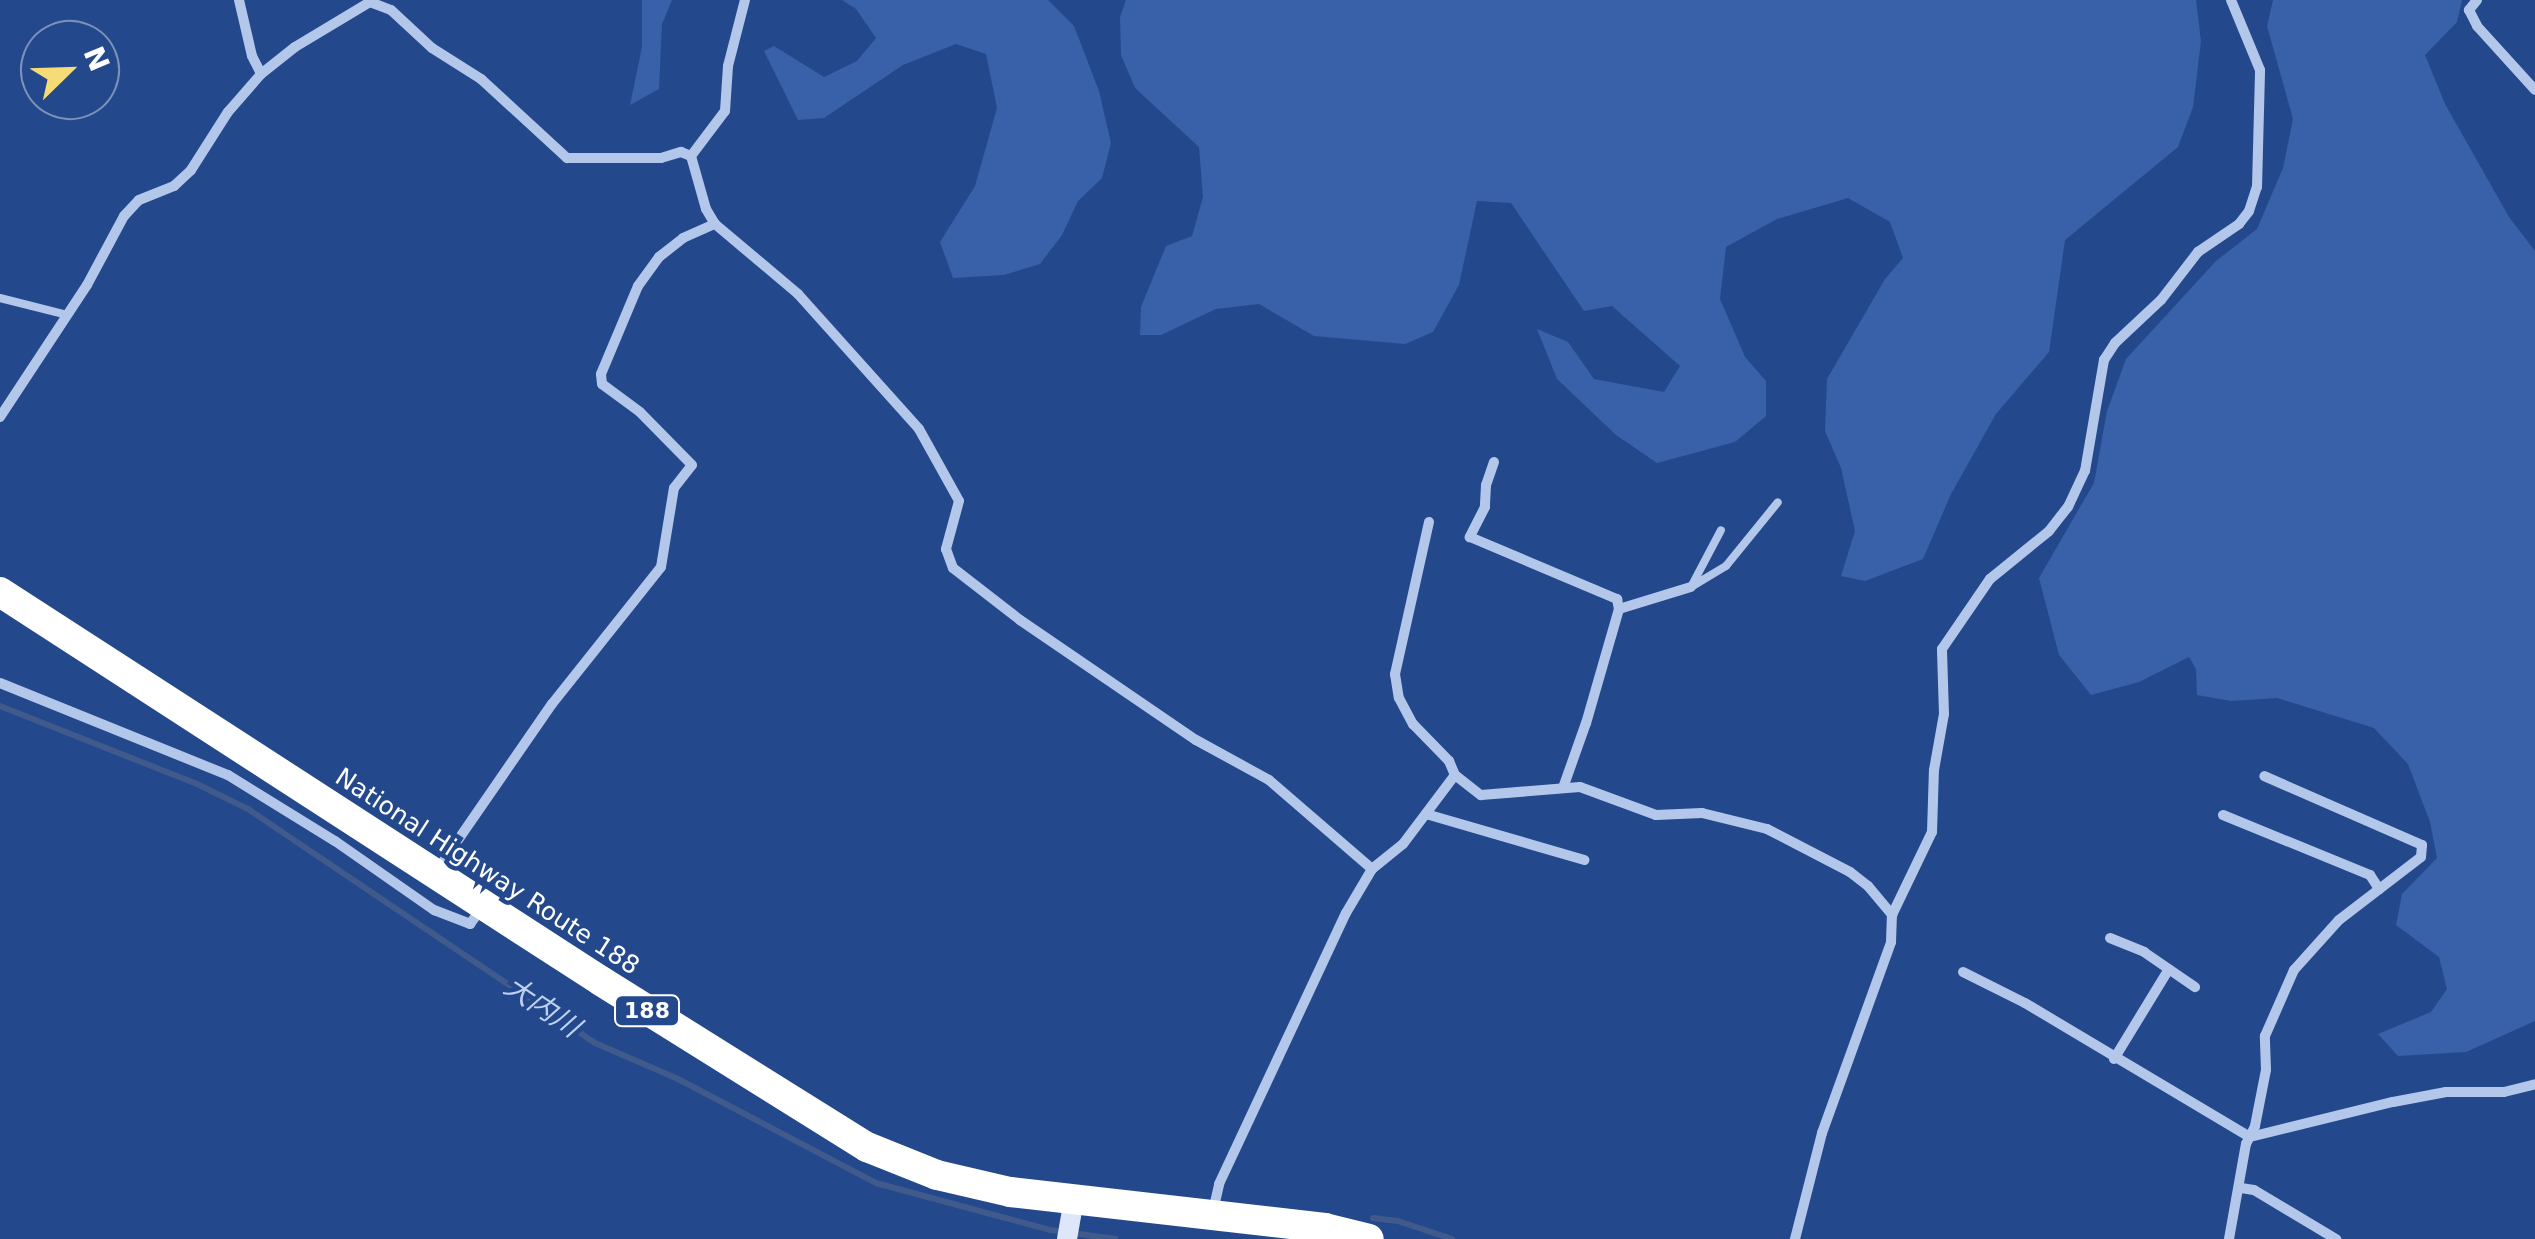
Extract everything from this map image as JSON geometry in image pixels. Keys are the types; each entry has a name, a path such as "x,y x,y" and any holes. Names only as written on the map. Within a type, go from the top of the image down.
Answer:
{"highway":[{"name":"National Highway Route 188","path":"0,592 867,1147 937,1175 1010,1192 1071,1219 1212,1215 1325,1228 1369,1239"}],"street":[{"path":"239,0 252,56 261,74"},
{"path":"691,156 725,112 728,66 745,0"},
{"path":"1795,1239 1822,1134 1891,942 1892,915 1932,832 1936,814 1934,770 1944,714 1942,648 1990,579 2049,530 2068,507 2084,471 2104,360 2114,344 2161,300 2198,252 2240,224 2248,212 2257,186 2260,70 2231,0"},
{"path":"2477,0 2470,10 2476,26 2535,90"},
{"path":"0,417 67,316 124,216 139,200 174,186 191,170 228,112 261,74 295,47 370,2 391,10 432,48 470,70 566,158 661,158 681,152 691,156"},
{"path":"691,156 706,208 715,224 808,304 859,367 918,429 959,501 946,549 953,568 1020,620 1196,740 1269,780 1372,869"},
{"path":"435,874 552,704 661,567 674,488 692,465 640,412 602,384 601,374 638,286 659,258 684,238 715,224"},
{"path":"1494,462 1486,507 1470,537 1597,589 1617,599 1619,608 1572,771 1562,788"},
{"path":"1429,522 1396,674 1399,698 1413,724 1450,762 1455,775 1480,795 1580,787 1656,815 1702,813 1767,829 1850,872 1868,886 1892,915"},
{"path":"1619,608 1691,587"},
{"path":"0,683 228,775 335,840 434,910 470,924 484,905"},
{"path":"1212,1215 1218,1184 1281,1047 1372,869 1403,844 1455,775"},
{"path":"2228,1239 2266,1070 2265,1036 2294,970 2338,920 2421,856 2422,846 2264,776"},
{"path":"1426,814 1584,860"},
{"path":"2223,815 2370,875 2378,889"},
{"path":"2110,938 2195,987"},
{"path":"2114,1059 2169,969"},
{"path":"1962,972 2025,1003 2250,1136 2446,1092 2504,1092 2535,1084"},
{"path":"2241,1188 2254,1190 2336,1239"}],"lane":[{"path":"0,298 67,316"},
{"path":"1691,587 1726,566 1778,502"},
{"path":"1691,587 1721,530"}],"shaded area":[{"path":"642,0 672,0 662,24 659,89 630,105 642,47"},
{"path":"842,0 1048,0 1074,26 1099,91 1111,143 1102,178 1078,201 1062,235 1040,264 1004,275 953,278 940,242 975,186 997,108 986,54 956,44 903,65 824,118 798,120 764,51 774,46 824,77 857,61 876,38 856,9"},
{"path":"1126,0 2196,0 2201,41 2193,107 2178,147 2065,240 2049,352 1996,414 1951,494 1923,559 1865,581 1841,576 1855,531 1841,468 1825,431 1827,379 1885,279 1903,258 1890,222 1848,198 1777,219 1726,247 1720,299 1745,357 1766,381 1766,416 1735,442 1657,463 1616,435 1557,379 1537,329 1568,342 1594,379 1664,392 1680,366 1612,306 1584,311 1511,203 1477,201 1459,285 1433,332 1405,344 1314,336 1259,304 1216,309 1161,335 1140,335 1141,307 1166,246 1192,236 1203,197 1199,147 1135,88 1121,55 1120,17"},
{"path":"2273,0 2462,0 2457,22 2425,55 2445,104 2509,217 2535,251 2535,1021 2466,1052 2398,1056 2378,1034 2431,1012 2447,989 2439,957 2396,925 2402,894 2437,858 2430,822 2408,764 2374,728 2277,698 2231,701 2197,695 2196,669 2189,657 2139,682 2091,695 2059,655 2039,578 2094,483 2107,411 2126,359 2216,261 2257,229 2283,168 2293,119 2267,26"}],"waterway":[{"name":"大内川","path":"0,706 197,784 248,809 595,1043 678,1079 876,1183 1050,1230 1115,1239"},
{"name":"大内川","path":"1373,1218 1398,1221 1452,1239"}]}
